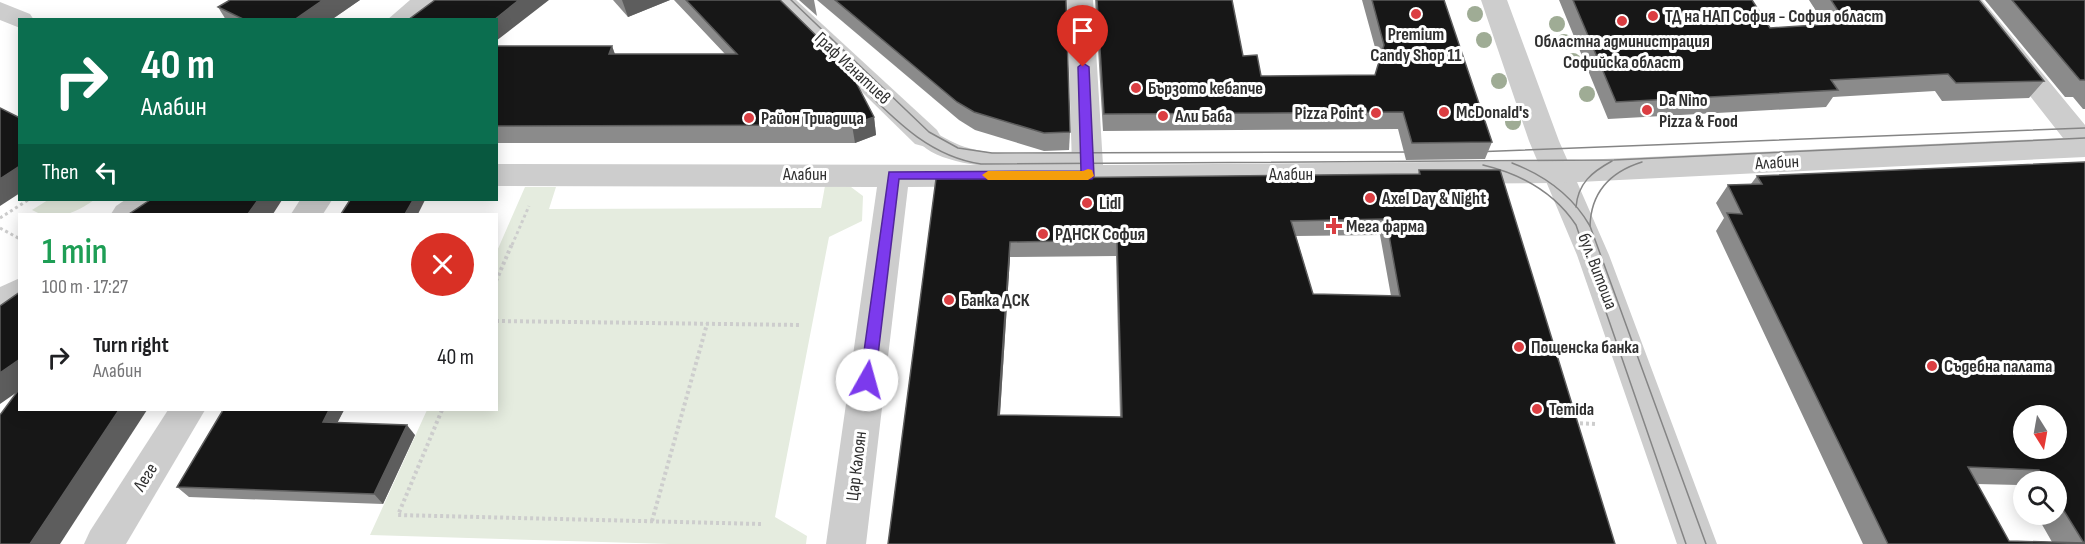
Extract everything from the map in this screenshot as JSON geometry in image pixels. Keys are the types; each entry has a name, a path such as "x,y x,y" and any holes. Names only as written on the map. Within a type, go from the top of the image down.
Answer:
{"street":[{"path":"403,18 427,0"},
{"name":"Граф Игнатиев","path":"781,0 926,136"},
{"path":"1080,0 1088,167"},
{"name":"бул. Витоша","path":"1494,0 1544,141 1597,266 1697,544"},
{"path":"1968,0 2085,146"},
{"path":"0,10 18,19"},
{"name":"Алабин","path":"498,175 894,175 1088,167 1559,172 2085,146"},
{"name":"Цар Калоян","path":"846,544 894,175"},
{"path":"128,213 146,201"},
{"path":"0,304 18,292"},
{"name":"Леге","path":"104,544 186,411"}],"lane":[{"path":"926,136 938,145 957,153 984,159 1088,167"}],"path":[{"path":"498,276 541,175"},
{"path":"0,218 26,201"},
{"path":"0,228 18,238"},
{"path":"498,321 800,325"},
{"path":"652,521 707,324"},
{"path":"442,411 398,515 761,524"},
{"path":"1563,423 1595,424"}],"shaded area":[{"path":"825,186 851,187 863,196 862,221 829,237 775,517 807,536 806,544 670,544 370,535 427,411 498,411 498,249 525,187 556,187 549,209 821,208"},
{"path":"46,201 92,201 69,213 38,213 32,210"}],"building":[{"path":"230,0 323,0 297,18 241,18 218,7"},
{"path":"435,0 519,0 496,18 411,18"},
{"path":"686,0 780,0 848,67 874,117 852,125 498,126 498,46 612,46 609,54 737,54"},
{"path":"835,0 1066,0 1070,132 1044,133 974,112 957,102"},
{"path":"1097,0 1232,0 1243,56 1257,55 1261,76 1375,75 1384,45 1372,0 1444,0 1492,142 1412,143 1403,112 1104,114"},
{"path":"1573,0 1752,0 1770,28 1846,23 1831,0 1979,0 2044,81 1956,83 1948,74 1831,80 1838,90 1616,102"},
{"path":"2012,0 2085,0 2085,80 2080,80"},
{"path":"0,108 18,117 18,167 0,179"},
{"name":"Съдебна палата","path":"2085,162 2085,544 1888,544 1727,213 1742,214 1728,185 1762,184 1757,176"},
{"path":"1419,170 1500,170 1615,544 888,544 936,179 1420,174","holes":["1386,219 1400,296 1313,294 1291,221","1117,240 1122,417 998,415 1010,242"]},
{"path":"148,201 257,201 249,213 130,213"},
{"path":"349,201 412,201 406,213 342,213"},
{"path":"18,293 18,360 0,373 0,306"},
{"path":"18,391 18,411 118,411 30,544 0,544 0,415"},
{"path":"222,411 328,411 323,422 407,425 374,494 177,487"}],"tram line":[{"path":"791,0 929,132 958,148 992,153 1413,152"},
{"path":"842,68 889,114 922,140 940,151 981,164 1614,160 2085,138"},
{"path":"1473,152 2085,128"},
{"path":"1576,206 1580,191 1587,179 1612,161"},
{"path":"1590,226 1594,203 1604,185 1621,171 1642,162"},
{"path":"1512,163 1547,180 1576,206"},
{"path":"1483,165 1536,186 1558,203 1576,225 1686,544"},
{"path":"1576,206 1590,226"},
{"path":"1590,226 1706,544"}],"slow traffic":[{"path":"988,175 1088,176 1088,174"}],"place":[{"name":"Premium Candy Shop 11","path":"1416,14"},
{"name":"ТД на НАП София - София област","path":"1653,16"},
{"name":"Областна администрация Софийска област","path":"1622,21"},
{"name":"Бързото кебапче","path":"1136,88"},
{"name":"Da Nino Pizza & Food","path":"1647,110"},
{"name":"McDonald's","path":"1444,112"},
{"name":"Pizza Point","path":"1376,113"},
{"name":"Али Баба","path":"1163,116"},
{"name":"Район Триадица","path":"749,118"},
{"name":"Axel Day & Night","path":"1370,198"},
{"name":"Lidl","path":"1087,203"},
{"name":"Мега фарма","path":"1334,226"},
{"name":"РДНСК София","path":"1043,234"},
{"name":"Банка ДСК","path":"949,300"},
{"name":"Пощенска банка","path":"1519,347"},
{"name":"Съдебна палата","path":"1932,366"},
{"name":"Temida","path":"1537,409"}],"route":[{"path":"867,380 894,175 1088,176 1083,67"}]}
